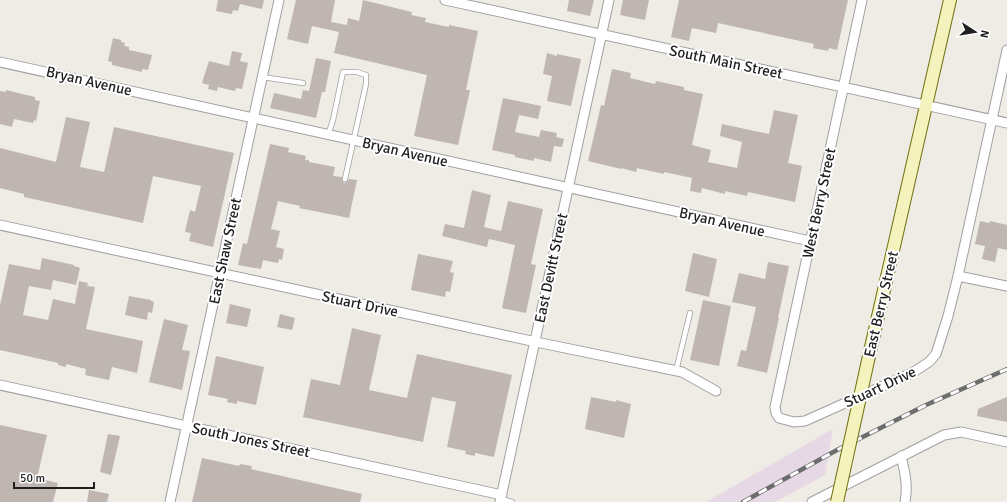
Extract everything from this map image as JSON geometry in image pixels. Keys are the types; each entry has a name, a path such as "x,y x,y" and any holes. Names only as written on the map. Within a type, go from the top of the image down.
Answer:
{"main road":[{"path":"926,106 950,0"},
{"name":"East Berry Street","path":"837,502 926,106"}],"street":[{"name":"East Shaw Street","path":"170,502 279,0"},
{"name":"South Main Street","path":"445,0 1007,123"},
{"name":"East Devitt Street","path":"501,498 536,342 601,34 610,0"},
{"name":"West Berry Street","path":"775,406 862,0"},
{"path":"1007,50 958,276 1007,286"},
{"name":"Bryan Avenue","path":"0,62 810,242"},
{"name":"Stuart Drive","path":"0,225 536,342 682,372 716,391"},
{"name":"Stuart Drive","path":"775,406 776,414 779,418 794,422 805,421 912,373 929,362 936,354 958,276"},
{"name":"South Jones Street","path":"0,385 501,498"},
{"path":"812,502 944,435 961,432 1007,442"},
{"path":"901,456 906,477 907,492 905,502"}],"lane":[{"path":"328,135 344,72 357,72 366,75 366,84 346,179"},
{"path":"262,77 303,83"},
{"path":"676,371 690,313"},
{"path":"501,498 512,502"}],"shaded area":[{"path":"833,429 825,475 775,502 706,502"}],"building":[{"path":"218,0 264,0 262,9 240,4 238,11 233,10 232,14 216,11"},
{"path":"296,0 335,0 331,22 347,25 348,18 359,21 363,0 412,12 411,15 426,18 425,22 478,31 466,90 470,90 458,145 414,136 427,75 334,53 339,32 312,26 308,44 287,39"},
{"path":"569,0 594,0 590,16 567,11"},
{"path":"623,0 649,0 645,20 620,15"},
{"path":"679,0 848,0 837,50 829,48 828,51 813,48 814,44 718,23 716,33 692,28 689,41 671,37"},
{"path":"113,38 121,40 121,42 125,43 124,46 129,47 129,50 152,55 148,70 142,69 142,72 112,65 112,62 108,61"},
{"path":"232,51 242,53 240,61 248,63 242,89 236,88 235,91 218,87 217,91 208,89 209,85 202,83 209,61 229,66"},
{"path":"547,53 557,56 557,54 581,59 571,106 547,101 552,76 543,74"},
{"path":"316,58 331,61 325,92 322,92 316,118 270,108 274,93 301,99 303,90 309,91"},
{"path":"612,69 631,73 630,78 655,84 656,81 684,87 684,90 703,94 692,145 711,150 708,162 737,168 742,142 720,136 722,124 769,134 774,110 798,115 788,163 802,166 795,202 748,192 747,196 725,191 725,194 702,188 701,193 690,191 692,178 637,168 636,172 588,161 601,105 604,106"},
{"path":"6,90 35,97 35,100 40,101 36,121 34,120 33,123 14,119 12,127 0,124 0,91 6,92"},
{"path":"503,98 541,106 538,119 519,115 515,132 539,137 541,130 557,133 556,137 564,139 562,147 554,146 551,162 534,158 534,161 492,150"},
{"path":"66,117 90,122 80,167 104,172 114,127 234,153 213,247 189,241 191,233 185,232 190,210 195,212 201,186 153,176 143,223 24,197 24,194 0,188 0,148 56,162"},
{"path":"270,144 289,148 288,152 306,156 305,160 309,160 309,162 335,167 333,176 342,177 344,183 349,179 357,180 349,218 299,208 300,206 278,201 271,229 280,231 276,247 284,249 282,260 279,259 278,263 263,260 261,269 238,265 243,243 247,244"},
{"path":"472,190 491,195 484,227 501,231 508,201 543,209 531,264 536,265 526,313 502,308 515,245 489,239 487,247 442,236 445,224 464,228"},
{"path":"980,221 989,223 990,221 1007,225 1007,250 998,248 995,262 982,259 985,246 975,244"},
{"path":"693,253 717,259 709,297 685,291"},
{"path":"418,254 453,261 450,272 454,273 450,292 446,291 445,297 411,290"},
{"path":"42,258 74,265 80,268 76,285 53,280 51,290 29,286 23,315 48,320 53,299 75,304 79,281 88,283 87,286 95,287 86,329 143,341 137,373 112,367 109,380 85,375 86,369 66,364 66,367 58,365 58,363 0,350 0,305 9,264 40,270"},
{"path":"768,262 789,266 767,373 737,366 741,350 746,351 756,307 732,302 739,273 765,279"},
{"path":"129,296 151,300 154,302 152,313 148,312 147,320 125,315"},
{"path":"703,300 731,306 719,366 690,360"},
{"path":"230,304 251,309 247,327 226,323"},
{"path":"280,314 295,318 292,330 277,327"},
{"path":"164,319 188,325 182,350 190,351 182,390 149,382"},
{"path":"352,328 381,335 369,390 407,398 417,354 512,375 494,457 475,453 475,456 465,454 466,451 447,447 456,402 432,397 423,442 303,417 311,379 340,385"},
{"path":"216,356 264,367 256,405 237,401 237,404 227,402 228,399 208,395"},
{"path":"591,397 616,402 616,400 631,404 624,438 585,429"},
{"path":"1007,397 1007,422 977,416 978,409"},
{"path":"0,425 47,435 37,478 58,483 53,502 0,502"},
{"path":"108,434 120,436 111,475 100,472"},
{"path":"202,458 239,466 240,464 252,466 251,469 362,494 360,502 192,502"},
{"path":"89,490 109,494 107,502 87,502"}],"railway":[{"path":"743,502 837,450 926,405 1007,369"}]}
